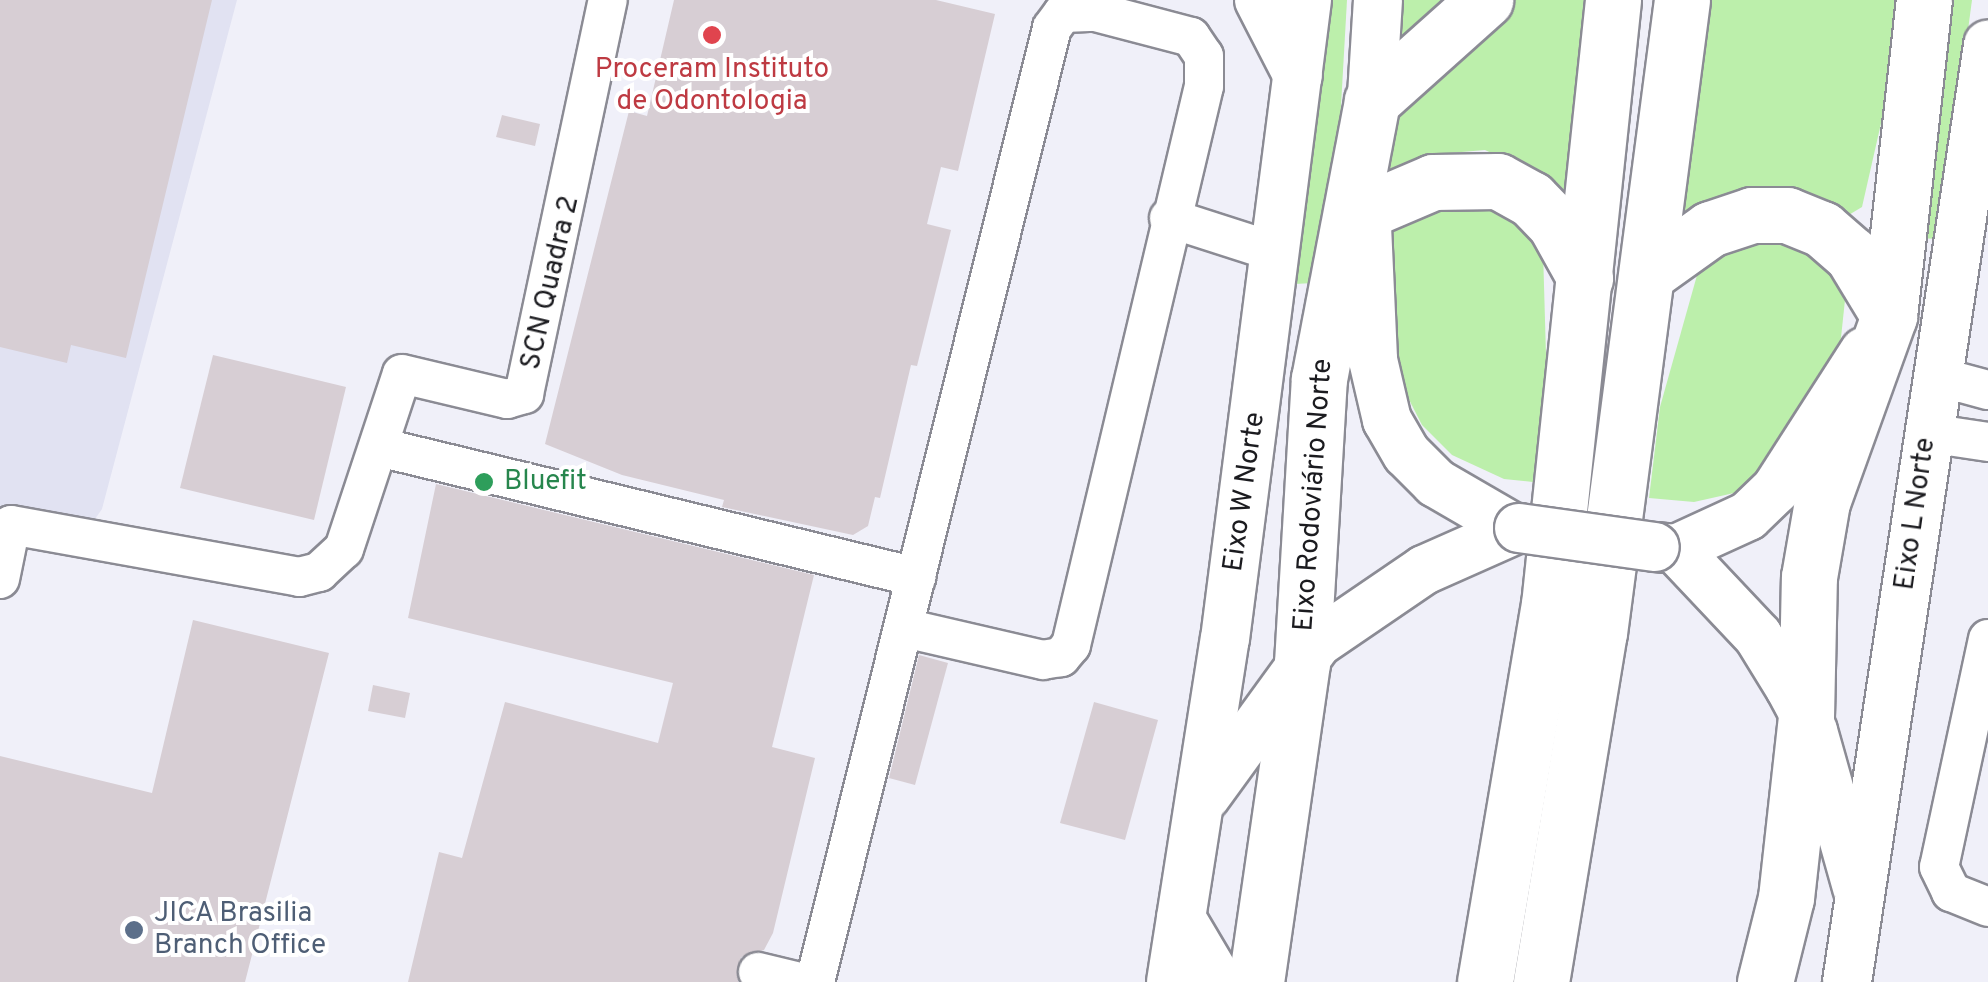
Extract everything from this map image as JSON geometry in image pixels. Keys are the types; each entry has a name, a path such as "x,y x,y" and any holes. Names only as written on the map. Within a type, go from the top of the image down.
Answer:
{"highway":[{"path":"1372,102 1485,0"},
{"path":"1485,982 1550,606 1613,0"},
{"path":"1541,982 1650,272 1682,0"},
{"path":"1765,982 1786,898 1806,716 1810,578 1822,502 1889,316 1924,0"},
{"name":"Eixo Rodoviário Norte","path":"1256,982 1302,663 1319,379 1372,102"},
{"path":"1365,211 1432,182 1498,181 1530,199 1555,224 1585,278"},
{"path":"1650,272 1710,229 1752,215 1787,215 1822,229 1852,255 1889,316"}],"main road":[{"path":"1259,0 1300,79"},
{"name":"Eixo W Norte","path":"1171,982 1278,253 1307,0"},
{"path":"1378,0 1365,211 1373,360 1387,420 1407,454 1436,483 1515,527 1666,548 1748,516 1776,490 1889,316"},
{"name":"Eixo L Norte","path":"1847,982 1862,906 1936,376 1988,46"},
{"path":"1198,807 1302,663 1365,604 1515,527"},
{"path":"1666,548 1758,636 1806,716 1862,906"},
{"path":"1181,918 1219,982"}],"street":[{"name":"SCN Quadra 2","path":"0,579 12,524 300,577 320,572 344,549 402,374 507,400 524,394 571,196 608,0"},
{"path":"815,982 1052,28 1063,14 1096,12 1198,42 1207,67 1204,86 1168,218 1071,645 1061,658 1043,660 904,628"},
{"path":"1168,218 1278,253"},
{"path":"1936,376 1988,390"},
{"path":"1928,432 1988,442"},
{"path":"379,446 916,577"},
{"path":"1988,639 1938,867 1951,892 1988,907"},
{"path":"758,972 800,982"}],"shaded area":[{"path":"0,0 237,0 102,509 95,519 70,526 0,509"}],"green space":[{"path":"1320,0 1347,0 1331,282 1295,284"},
{"path":"1397,0 1591,0 1570,216 1530,171 1485,150 1438,154 1389,172"},
{"path":"1706,0 1909,0 1862,207 1842,219 1683,211"},
{"path":"1941,0 1972,0 1940,239 1916,238"},
{"path":"1490,187 1543,250 1547,390 1533,482 1504,479 1452,455 1422,425 1399,380 1387,248 1393,233 1399,222"},
{"path":"1791,228 1843,283 1845,300 1840,347 1806,435 1743,491 1694,502 1649,498 1660,407 1701,261"}],"building":[{"path":"0,0 212,0 126,358 71,345 67,363 0,347"},
{"path":"674,0 936,0 995,14 958,171 941,167 927,224 951,230 917,366 911,365 880,498 875,497 868,526 853,535 722,507 724,500 622,475 545,444 629,111 647,116"},
{"path":"502,115 540,124 535,146 496,137"},
{"path":"213,355 346,387 314,520 180,488"},
{"path":"436,484 814,575 772,747 815,758 773,933 764,950 741,957 738,982 408,982 439,852 462,858 505,702 658,743 673,683 408,618"},
{"path":"193,620 329,653 245,982 0,982 0,756 152,793"},
{"path":"919,655 948,663 915,785 889,778"},
{"path":"373,685 410,693 405,718 368,711"},
{"path":"1094,702 1158,720 1125,840 1060,823"}],"place":[{"name":"Proceram Instituto de Odontologia","path":"712,35"},
{"name":"Bluefit","path":"484,482"},
{"name":"JICA Brasilia Branch Office","path":"134,930"}]}
